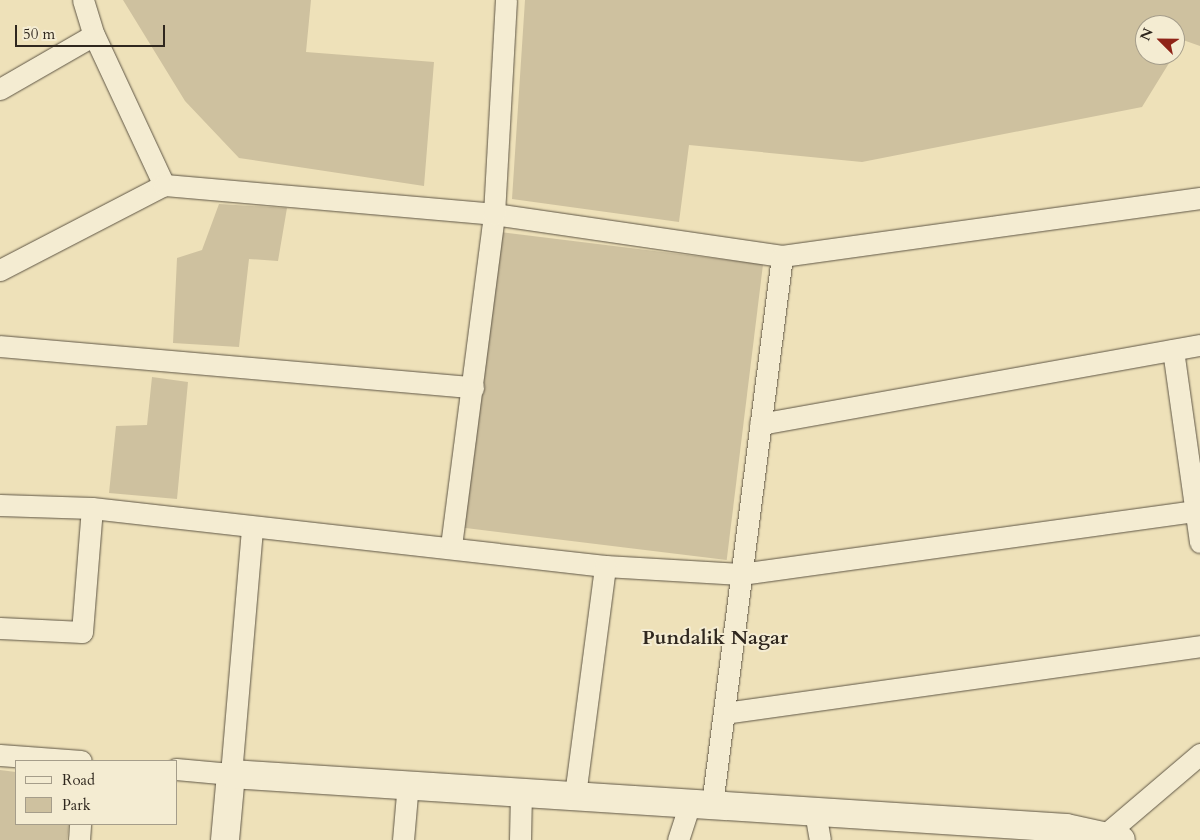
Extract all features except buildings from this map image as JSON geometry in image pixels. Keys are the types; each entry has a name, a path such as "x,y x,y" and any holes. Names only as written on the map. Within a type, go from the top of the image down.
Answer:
{"street":[{"path":"83,0 94,35 164,185"},
{"path":"451,546 494,214 506,0"},
{"path":"0,89 94,35"},
{"path":"0,270 164,185 494,214 782,256 1200,198"},
{"path":"678,840 701,804 725,712 782,256"},
{"path":"760,424 1200,345"},
{"path":"0,346 473,387"},
{"path":"1173,350 1200,542"},
{"path":"0,505 92,508 252,528 451,546 605,566 741,574 1196,511"},
{"path":"0,628 82,632 92,508"},
{"path":"225,840 252,528"},
{"path":"575,795 605,566"},
{"path":"725,712 1200,646"},
{"path":"178,769 231,774 408,783 815,812 1108,838 1200,754"},
{"path":"0,755 68,760"},
{"path":"403,840 408,783"},
{"path":"520,840 521,791"},
{"path":"815,812 820,840"},
{"path":"79,840 80,825"}],"green space":[{"path":"123,0 311,0 306,52 434,62 424,186 239,158 185,101"},
{"path":"525,0 1200,0 1200,46 1185,41 1185,15 1135,15 1135,65 1168,65 1142,107 862,162 689,145 679,222 512,199"},
{"path":"219,204 287,208 278,261 249,259 239,347 173,343 177,258 202,250"},
{"path":"500,232 763,264 727,560 464,528"},
{"path":"152,377 188,382 177,499 109,493 116,426 147,425"},
{"path":"0,770 15,772 15,825 69,825 67,840 0,840"}],"district":[{"name":"Pundalik Nagar","path":"715,637"}]}
